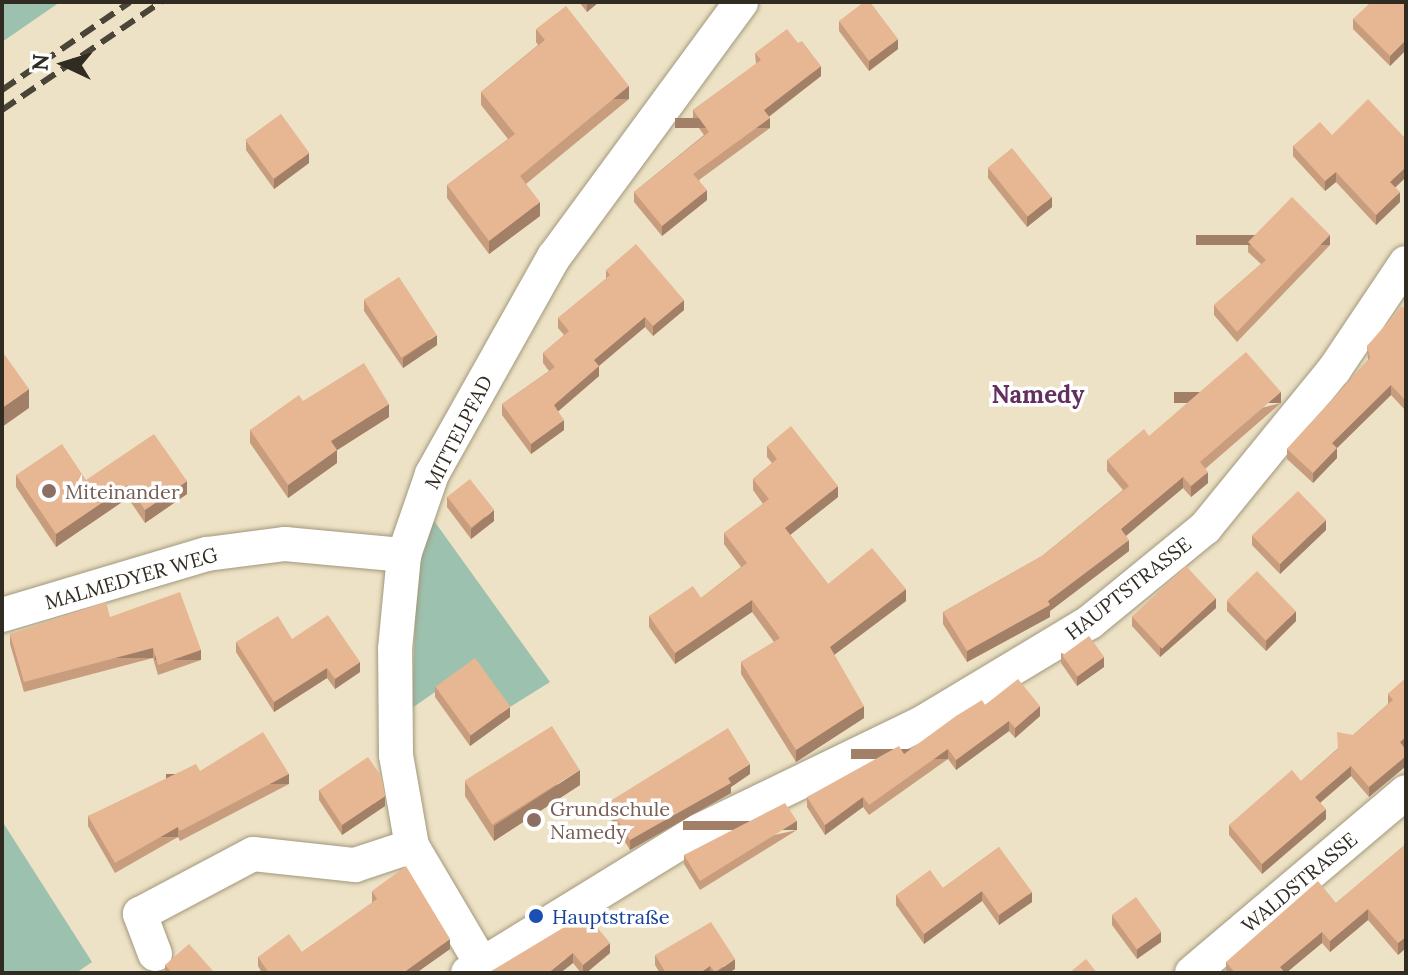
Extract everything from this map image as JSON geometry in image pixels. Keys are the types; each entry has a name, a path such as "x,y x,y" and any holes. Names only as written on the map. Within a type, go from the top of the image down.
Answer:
{"street":[{"name":"MITTELPFAD","path":"475,968 412,846 396,755 395,649 404,555 432,474 554,257 741,2"},
{"name":"HAUPTSTRASSE","path":"475,968 699,831 922,723 1090,622 1205,528 1334,370 1406,263"},
{"name":"MALMEDYER WEG","path":"2,615 207,554 285,544 404,555"},
{"name":"WALDSTRASSE","path":"1192,973 1406,792"},
{"path":"155,954 140,914 253,854 355,865 412,846"}],"green space":[{"path":"2,2 60,2 2,42"},
{"path":"432,518 550,682 510,707 477,663 412,708 417,567"},
{"path":"2,821 92,962 76,973 2,973"}],"building":[{"path":"864,2 870,2 898,39 869,61 839,21"},
{"path":"1371,2 1406,4 1406,40 1390,56 1353,19"},
{"path":"566,6 629,86 520,176 540,202 489,241 447,185 515,134 481,92 545,40 536,29"},
{"path":"787,29 798,43 802,41 821,66 764,110 770,118 693,174 707,190 662,226 634,192 709,132 693,110 761,60 755,53"},
{"path":"1368,99 1406,139 1406,167 1390,182 1400,192 1376,215 1336,172 1325,181 1293,146 1320,122 1332,135"},
{"path":"281,114 309,153 274,179 245,140"},
{"path":"1012,148 1052,197 1028,216 988,168"},
{"path":"1292,197 1330,235 1237,332 1214,305 1266,260 1248,242"},
{"path":"636,244 684,300 653,326 645,317 594,360 599,366 554,405 564,420 531,444 502,404 555,367 543,353 569,331 558,318 610,275 606,270"},
{"path":"399,277 437,335 401,358 364,300"},
{"path":"1402,306 1406,310 1406,401 1391,385 1332,443 1337,448 1313,473 1287,449 1370,358 1367,346"},
{"path":"2,351 29,389 2,408"},
{"path":"1246,352 1281,392 1200,462 1208,472 1191,486 1183,477 1121,529 1129,540 1048,601 1050,605 967,651 943,612 1042,556 1129,486 1107,460 1144,429 1149,436"},
{"path":"364,363 389,404 331,441 337,450 288,485 250,430 299,395 303,401"},
{"path":"791,426 838,486 785,528 828,584 872,548 906,589 830,647 864,706 796,750 741,662 780,638 752,600 675,653 649,616 693,586 701,598 747,563 724,533 769,499 753,479 777,459 767,446"},
{"path":"154,434 187,481 145,510 128,485 56,534 16,475 62,444 86,480"},
{"path":"470,479 494,510 471,528 447,497"},
{"path":"1298,491 1326,520 1280,564 1252,535"},
{"path":"1186,566 1216,598 1162,649 1132,616"},
{"path":"1257,571 1296,611 1266,640 1227,600"},
{"path":"180,592 201,650 158,665 153,648 24,682 10,634 106,602 110,617"},
{"path":"328,615 360,662 335,679 327,668 274,702 236,642 278,616 292,639"},
{"path":"1089,636 1104,657 1078,676 1062,655"},
{"path":"475,658 510,707 471,735 435,687"},
{"path":"1406,678 1406,737 1400,742 1406,756 1369,787 1351,766 1315,797 1326,809 1262,864 1229,825 1292,770 1301,781 1338,749 1337,732 1353,735 1393,700 1388,694"},
{"path":"1018,679 1040,706 1015,728 1009,721 956,760 948,749 869,805 863,797 825,825 807,797 899,746 904,754 982,700 985,705"},
{"path":"552,726 580,770 492,825 465,781"},
{"path":"728,728 750,764 728,778 731,783 630,840 607,803"},
{"path":"263,732 289,774 180,831 178,827 115,863 88,816 196,764 200,771"},
{"path":"368,757 381,776 385,796 342,825 319,790"},
{"path":"785,803 797,821 700,881 684,855"},
{"path":"1406,844 1406,937 1398,943 1368,909 1330,941 1322,932 1280,967 1285,973 1235,973 1226,962 1318,881 1336,903"},
{"path":"999,847 1032,892 999,915 982,891 924,934 896,895 930,870 943,888"},
{"path":"406,866 450,939 403,973 269,973 258,957 289,934 302,952 377,899 372,891"},
{"path":"1136,897 1161,932 1137,949 1112,915"},
{"path":"586,914 610,943 583,965 573,953 548,973 488,973"},
{"path":"711,922 735,959 715,972 710,966 700,973 666,973 655,955"},
{"path":"189,944 213,971 172,973 165,965"},
{"path":"1086,959 1097,973 1069,973"}],"railway":[{"path":"2,90 130,2"},
{"path":"2,110 161,2"}],"place":[{"name":"Miteinander","path":"49,491"},
{"name":"Grundschule Namedy","path":"534,820"},
{"name":"Hauptstraße","path":"536,916"}],"district":[{"name":"Namedy","path":"1038,395"}]}
